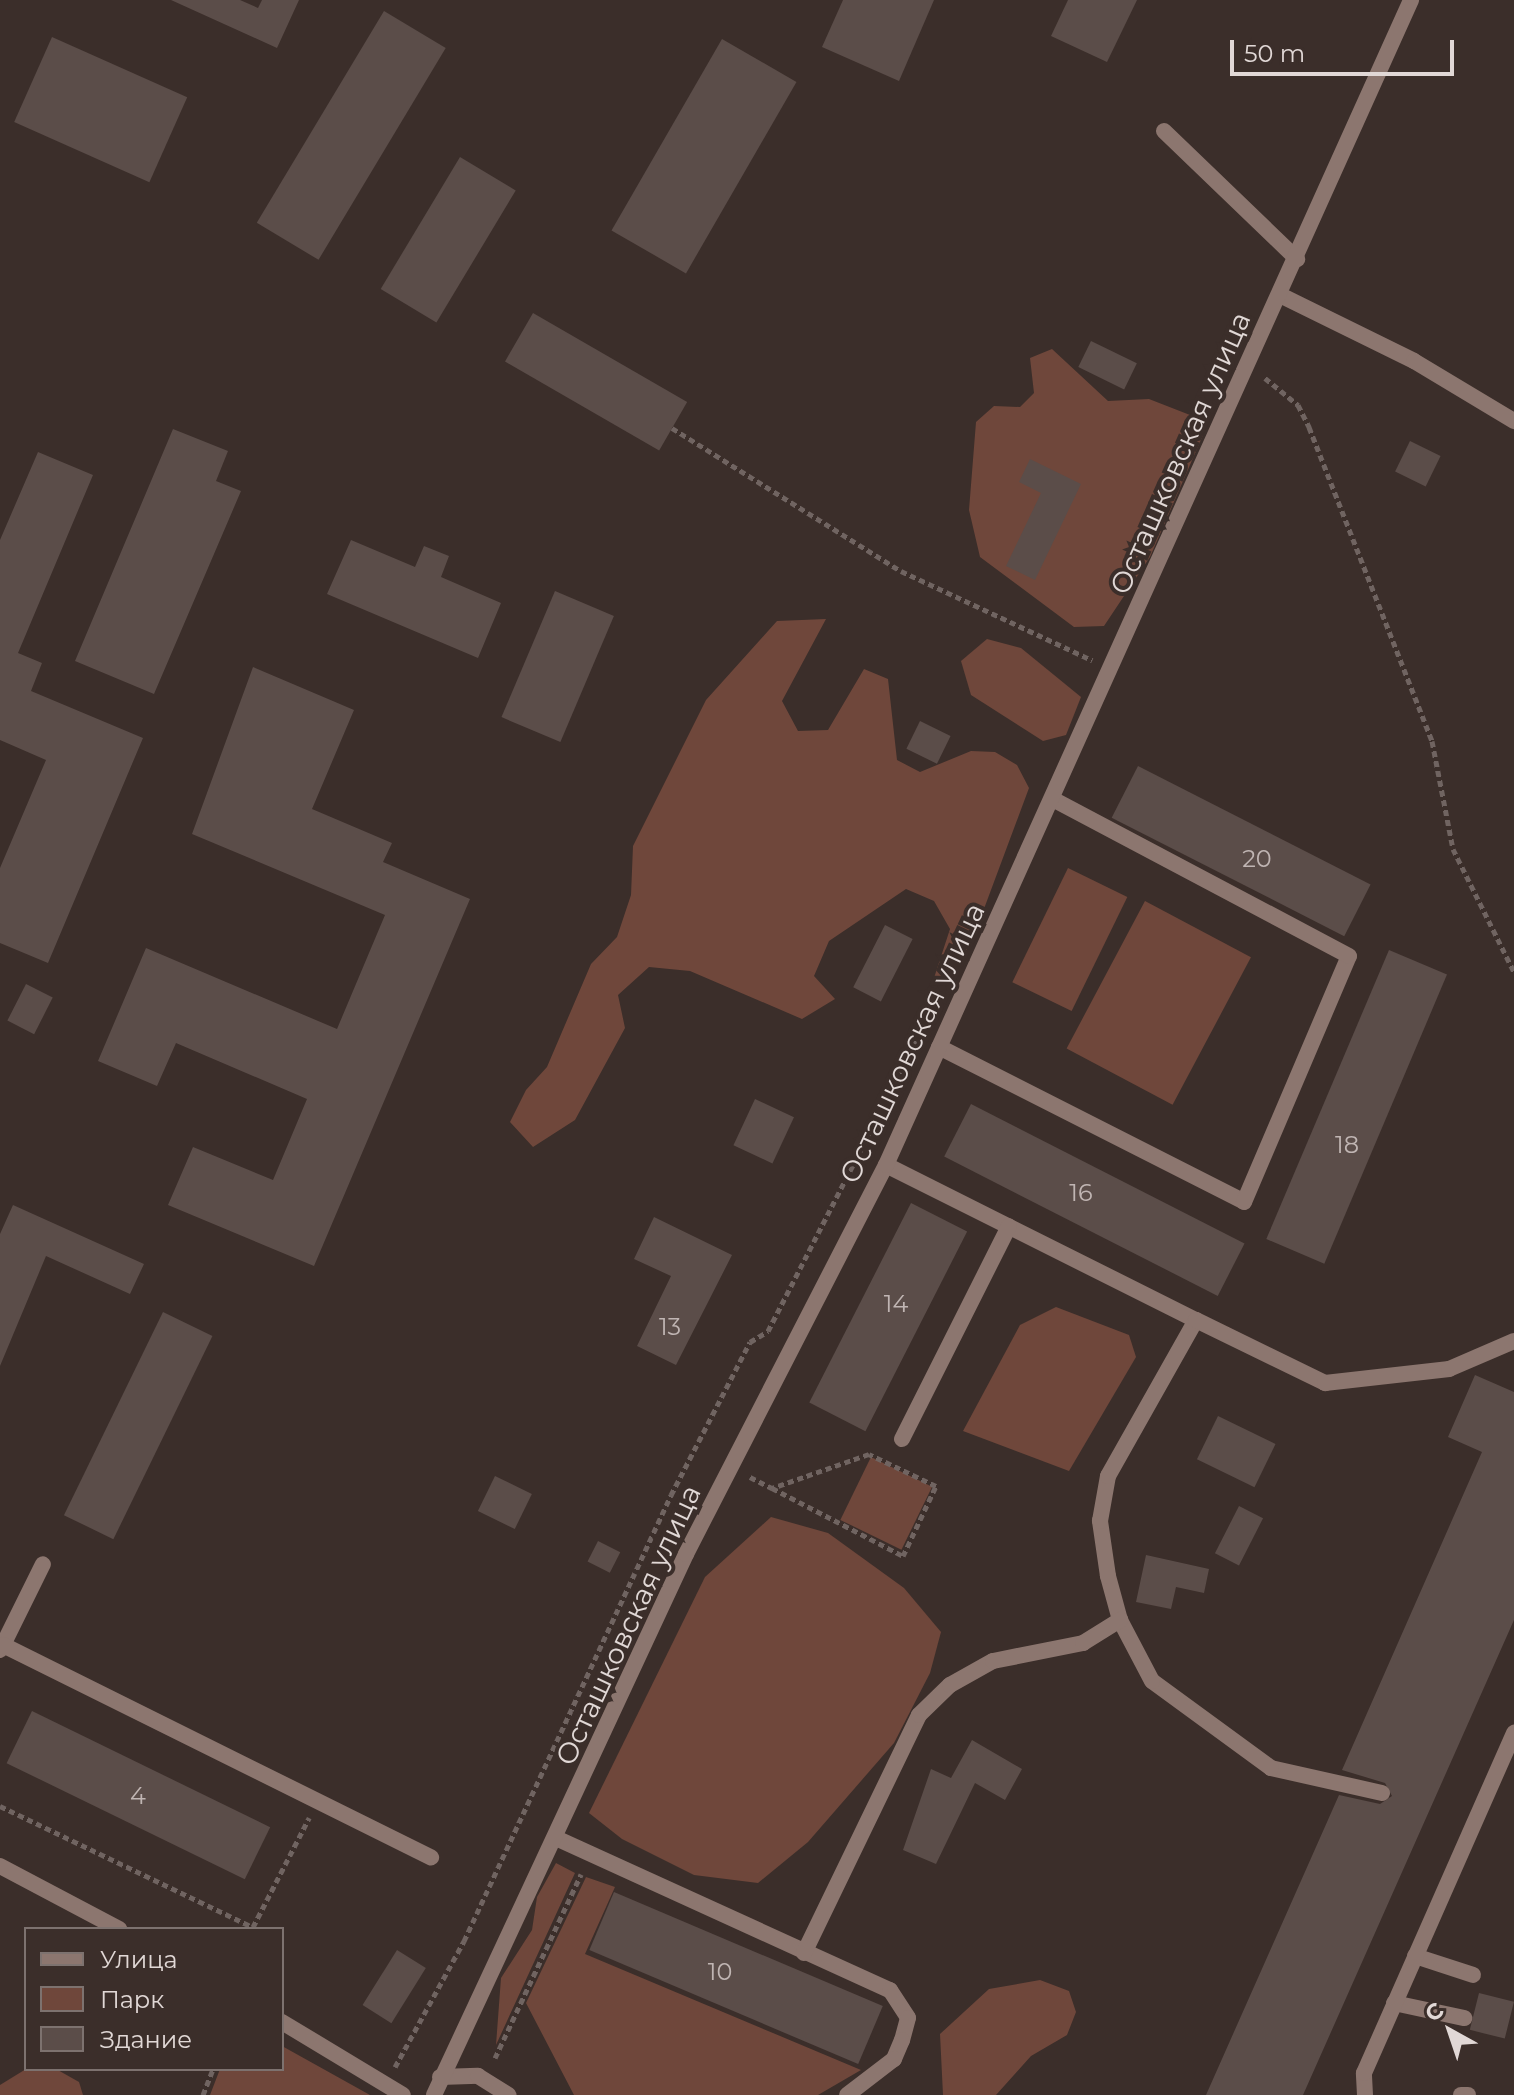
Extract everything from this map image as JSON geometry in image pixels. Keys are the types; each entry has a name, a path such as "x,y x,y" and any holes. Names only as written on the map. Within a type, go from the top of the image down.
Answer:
{"street":[{"name":"Осташковская улица","path":"434,2095 440,2077 558,1839 731,1467 886,1165 1297,259 1411,0"},
{"path":"1164,131 1297,259"},
{"path":"1280,295 1389,347 1514,421"},
{"path":"939,1047 1244,1202 1349,956 1052,799"},
{"path":"886,1165 1325,1383 1449,1369 1514,1341"},
{"path":"902,1439 1009,1226"},
{"path":"1196,1320 1108,1476 1100,1521 1120,1620 1152,1681 1271,1768 1382,1793"},
{"path":"43,1564 1,1647 431,1857"},
{"path":"804,1953 919,1715 950,1685 993,1661 1083,1643 1120,1620"},
{"path":"1365,2095 1364,2073 1514,1733"},
{"path":"558,1839 589,1856 890,1990 908,2018 894,2059 847,2095"},
{"path":"0,1866 115,1927"},
{"path":"1415,1956 1473,1975"},
{"path":"1394,2003 1464,2018"},
{"path":"284,2023 387,2082 403,2095"},
{"path":"440,2077 478,2076 508,2095"},
{"path":"1461,2095 1468,2095"}],"path":[{"path":"1248,366 1298,405 1309,427 1432,741 1453,849 1514,972"},
{"path":"672,428 901,571 1111,669"},
{"path":"387,2082 464,1941 750,1342 768,1331 922,1019 962,997"},
{"path":"731,1467 903,1556 936,1486 869,1454 772,1488"},
{"path":"0,1806 253,1927 318,1801"},
{"path":"495,2058 589,1856"},
{"path":"203,2095 212,2071"}],"green space":[{"path":"1052,349 1108,401 1149,399 1190,415 1203,435 1150,557 1104,626 1074,627 980,557 969,510 976,422 994,406 1020,407 1034,393 1030,358"},
{"path":"826,619 782,701 798,731 828,730 864,669 888,679 897,760 920,772 971,751 995,752 1017,765 1029,788 972,941 951,974 933,981 950,929 934,901 906,889 829,941 814,976 835,999 802,1019 690,971 649,967 618,995 625,1028 575,1120 533,1147 510,1122 526,1090 547,1067 591,964 617,937 631,895 633,846 706,700 777,621"},
{"path":"987,639 1021,648 1081,697 1066,735 1043,741 971,695 961,661"},
{"path":"1068,868 1127,897 1072,1011 1012,982"},
{"path":"1145,901 1251,957 1173,1105 1067,1048"},
{"path":"1056,1307 1129,1335 1136,1357 1069,1471 963,1431 1020,1325"},
{"path":"871,1457 932,1487 901,1550 840,1520"},
{"path":"771,1517 828,1533 904,1588 941,1632 930,1673 894,1743 808,1842 758,1883 694,1875 622,1839 589,1813 705,1577"},
{"path":"556,1863 575,1873 496,2045 501,1978 532,1930 537,1897"},
{"path":"586,1877 615,1887 585,1954 861,2070 818,2095 574,2095 526,2003"},
{"path":"1040,1980 1069,1991 1076,2012 1067,2035 1031,2056 996,2095 943,2095 940,2034 989,1989"},
{"path":"284,2047 370,2095 210,2095 219,2071 284,2071"},
{"path":"24,2070 60,2071 79,2082 83,2095 0,2095 0,2085"}],"building":[{"path":"171,0 240,0 258,8 262,0 299,0 277,48"},
{"path":"843,0 934,0 899,81 822,47"},
{"path":"1068,0 1137,0 1107,62 1051,36"},
{"path":"384,11 446,48 319,260 257,223"},
{"path":"52,37 187,97 149,182 14,122"},
{"path":"722,39 796,82 686,273 612,230"},
{"path":"460,157 516,190 436,322 381,289"},
{"path":"533,313 687,402 659,450 505,361"},
{"path":"1091,341 1137,363 1124,389 1078,367"},
{"path":"173,429 228,451 216,481 241,491 154,694 75,661"},
{"path":"1410,441 1441,456 1426,486 1395,472"},
{"path":"38,452 93,475 18,653 42,663 31,691 143,738 48,963 0,943 0,868 46,760 0,740 0,540"},
{"path":"1030,459 1081,484 1035,580 1006,566 1041,493 1019,482"},
{"path":"351,540 415,567 424,546 449,556 441,577 501,603 478,658 327,594"},
{"path":"555,591 614,616 560,742 501,717"},
{"path":"253,667 354,710 312,809 392,843 383,862 470,899 314,1266 168,1205 193,1147 273,1180 307,1099 176,1043 157,1086 98,1061 146,948 337,1029 385,915 192,834"},
{"path":"920,721 951,736 937,764 906,749"},
{"path":"1138,766 1371,884 1344,936 1112,818"},
{"path":"885,925 913,939 881,1001 853,987"},
{"path":"1389,950 1447,975 1324,1264 1266,1239"},
{"path":"26,984 53,998 34,1034 7,1021"},
{"path":"755,1099 794,1117 772,1163 733,1145"},
{"path":"971,1104 1245,1243 1218,1296 944,1157"},
{"path":"911,1203 967,1232 865,1431 809,1403"},
{"path":"13,1205 144,1264 130,1294 46,1256 0,1366 0,1234"},
{"path":"654,1217 732,1255 676,1365 637,1346 671,1276 634,1259"},
{"path":"163,1312 212,1336 113,1539 64,1515"},
{"path":"1475,1375 1514,1392 1514,1620 1303,2095 1206,2095 1339,1795 1380,1804 1392,1796 1385,1783 1342,1770 1482,1452 1448,1437"},
{"path":"1218,1416 1276,1444 1254,1487 1197,1459"},
{"path":"495,1476 532,1494 515,1529 478,1511"},
{"path":"1239,1506 1263,1518 1239,1565 1215,1553"},
{"path":"598,1541 620,1552 610,1573 588,1561"},
{"path":"1146,1555 1209,1569 1204,1593 1176,1587 1171,1609 1136,1602"},
{"path":"32,1711 270,1827 245,1879 7,1763"},
{"path":"972,1740 1022,1769 1005,1800 975,1783 936,1864 903,1850 931,1769 951,1778"},
{"path":"614,1892 883,2006 858,2064 589,1950"},
{"path":"397,1950 426,1968 391,2023 363,2005"},
{"path":"1479,1993 1514,2002 1505,2039 1470,2030"}]}
